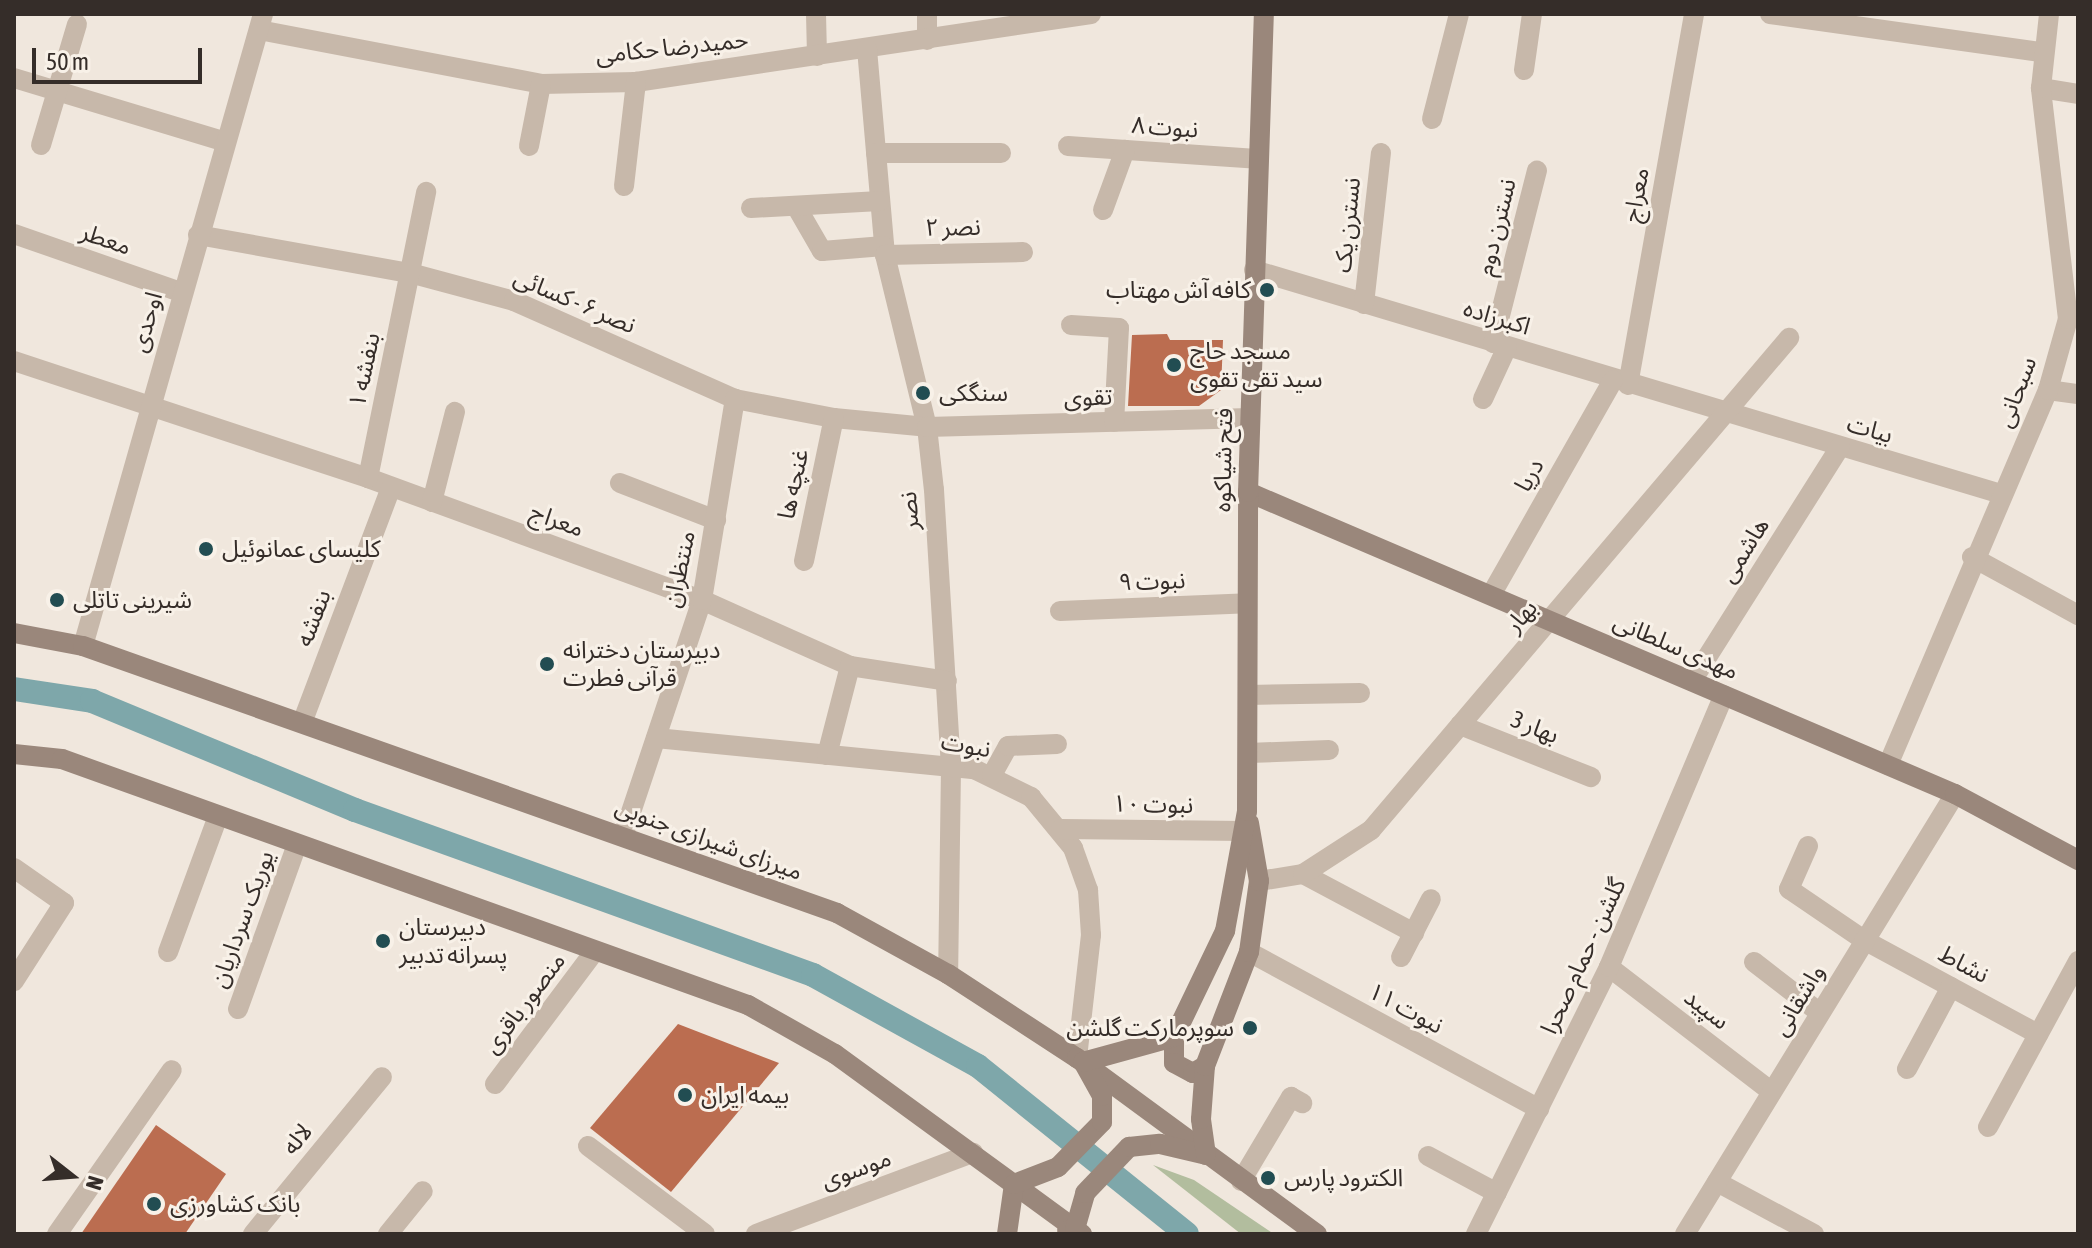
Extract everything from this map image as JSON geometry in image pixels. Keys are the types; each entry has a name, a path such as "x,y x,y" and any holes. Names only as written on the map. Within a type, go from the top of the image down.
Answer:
{"main road":[{"name":"فتح شیاکوه","path":"1174,1037 1225,931 1246,821 1248,492 1264,14"},
{"name":"مهدی سلطانی","path":"1248,492 1955,794 2078,860"},
{"name":"میرزای شیرازی جنوبی","path":"14,633 83,646 837,913 948,974 1080,1060 1317,1234"},
{"path":"14,754 62,759 217,819 748,1005 835,1054 973,1153 1072,1232 1085,1193 1129,1147 1160,1144 1206,1155"},
{"name":"فتح شیاکوه","path":"1206,1155 1205,1066 1249,952 1259,881 1246,821"},
{"path":"1014,1184 1058,1167 1102,1122 1102,1096 1080,1060 1174,1037 1174,1063 1193,1073 1205,1066"},
{"path":"1007,1234 1014,1184"}],"street":[{"path":"816,14 817,56"},
{"path":"927,14 927,40"},
{"name":"حمیدرضا حکامی","path":"261,22 541,84 636,82 927,40 1004,22 1091,14"},
{"path":"1432,119 1459,14"},
{"path":"1524,70 1532,14"},
{"name":"معراج","path":"1620,382 1694,14"},
{"path":"1777,14 2042,52"},
{"name":"سبحانی","path":"1888,765 1972,557 2048,390 2068,319 2041,88 2042,52 2049,14"},
{"name":"اوحدی","path":"83,646 147,409 261,22"},
{"path":"41,145 77,24"},
{"name":"نصر","path":"867,49 885,250 927,427 951,767 948,974"},
{"path":"14,78 226,142"},
{"path":"624,186 636,82"},
{"path":"529,146 541,84"},
{"path":"2041,88 2078,94"},
{"name":"نبوت ۸","path":"1068,146 1257,159"},
{"path":"1103,210 1125,150"},
{"path":"876,153 1001,153"},
{"name":"نسترن یک","path":"1364,304 1381,153"},
{"name":"نسترن دوم","path":"1483,399 1500,345 1537,171"},
{"name":"بنفشه ۱","path":"368,478 426,192"},
{"path":"751,208 880,201"},
{"name":"نصر ۲","path":"796,206 822,251 1023,252"},
{"name":"معطر","path":"14,234 181,292"},
{"name":"نصر ۶ - کسائی","path":"198,235 410,273 514,301 735,399 834,418 927,427"},
{"name":"اکبرزاده","path":"1254,270 1725,415"},
{"path":"1071,325 1119,328 1114,422"},
{"name":"بهار","path":"1259,881 1303,874 1371,830 1789,338"},
{"name":"معراج","path":"14,361 147,409 368,478 702,600 850,666 947,681"},
{"name":"دریا","path":"1491,595 1620,382"},
{"path":"2048,390 2078,394"},
{"name":"منتظران","path":"623,836 702,600 735,399"},
{"path":"432,502 455,412"},
{"name":"بیات","path":"1725,415 2001,494"},
{"name":"غنچه ها","path":"804,561 834,418"},
{"name":"تقوی","path":"927,427 1250,418"},
{"name":"هاشمی","path":"1692,681 1840,447"},
{"path":"620,483 716,520"},
{"name":"بنفشه","path":"302,723 391,487"},
{"path":"1972,557 2078,615"},
{"name":"نبوت ۹","path":"1060,611 1247,603"},
{"path":"827,755 850,666"},
{"path":"1248,695 1360,693"},
{"name":"گلشن - حمام صحرا","path":"1476,1234 1609,967 1724,695"},
{"name":"بهار 3","path":"1460,725 1591,777"},
{"name":"نبوت","path":"656,738 951,767 992,775 1031,797 1061,829 1082,869 1091,913 1080,1060"},
{"path":"992,775 999,754 1008,746 1057,744"},
{"path":"1248,753 1329,750"},
{"name":"واشقانی","path":"1685,1234 1955,794"},
{"path":"168,952 217,819"},
{"name":"نبوت ۱۰","path":"1061,829 1246,821"},
{"name":"نشاط","path":"1808,846 1789,889 1864,940 2038,1034"},
{"name":"یوریک سرداریان","path":"238,1009 296,847"},
{"path":"14,868 64,903 14,981"},
{"path":"1303,874 1414,933"},
{"path":"1401,957 1431,899"},
{"name":"منصور باقری","path":"495,1084 594,952"},
{"name":"نبوت ۱۱","path":"1249,952 1539,1109"},
{"path":"1988,1127 2078,961"},
{"path":"1754,962 1820,1013"},
{"name":"سپید","path":"1609,967 1772,1092"},
{"path":"1907,1069 1951,987"},
{"path":"57,1234 172,1070"},
{"name":"لاله","path":"253,1234 382,1077"},
{"path":"1241,1181 1291,1097 1302,1103"},
{"path":"588,1146 705,1234"},
{"name":"موسوی","path":"756,1234 973,1153"},
{"path":"1428,1156 1497,1193"},
{"path":"1717,1182 1814,1234"},
{"path":"388,1234 423,1191"}],"green space":[{"path":"1153,1165 1194,1180 1274,1234 1241,1234"}],"building":[{"name":"مسجد حاج سید تقی تقوی","path":"1167,334 1170,340 1223,340 1221,390 1199,406 1128,406 1132,335"},
{"name":"بیمه ایران","path":"678,1024 779,1063 671,1192 590,1128"},
{"name":"بانک کشاورزی","path":"156,1125 226,1174 185,1234 81,1234"}],"waterway":[{"path":"14,689 92,701 355,810 813,975 978,1066 1187,1234"}],"place":[{"name":"کافه آش مهتاب","path":"1267,290"},
{"name":"مسجد حاج سید تقی تقوی","path":"1174,365"},
{"name":"سنگکی","path":"923,393"},
{"name":"کلیسای عمانوئیل","path":"206,549"},
{"name":"شیرینی تاتلی","path":"57,600"},
{"name":"دبیرستان دخترانه قرآنی فطرت","path":"547,664"},
{"name":"دبیرستان پسرانه تدبیر","path":"383,941"},
{"name":"سوپرمارکت گلشن","path":"1250,1028"},
{"name":"بیمه ایران","path":"685,1095"},
{"name":"الکترود پارس","path":"1268,1178"},
{"name":"بانک کشاورزی","path":"154,1204"}]}
